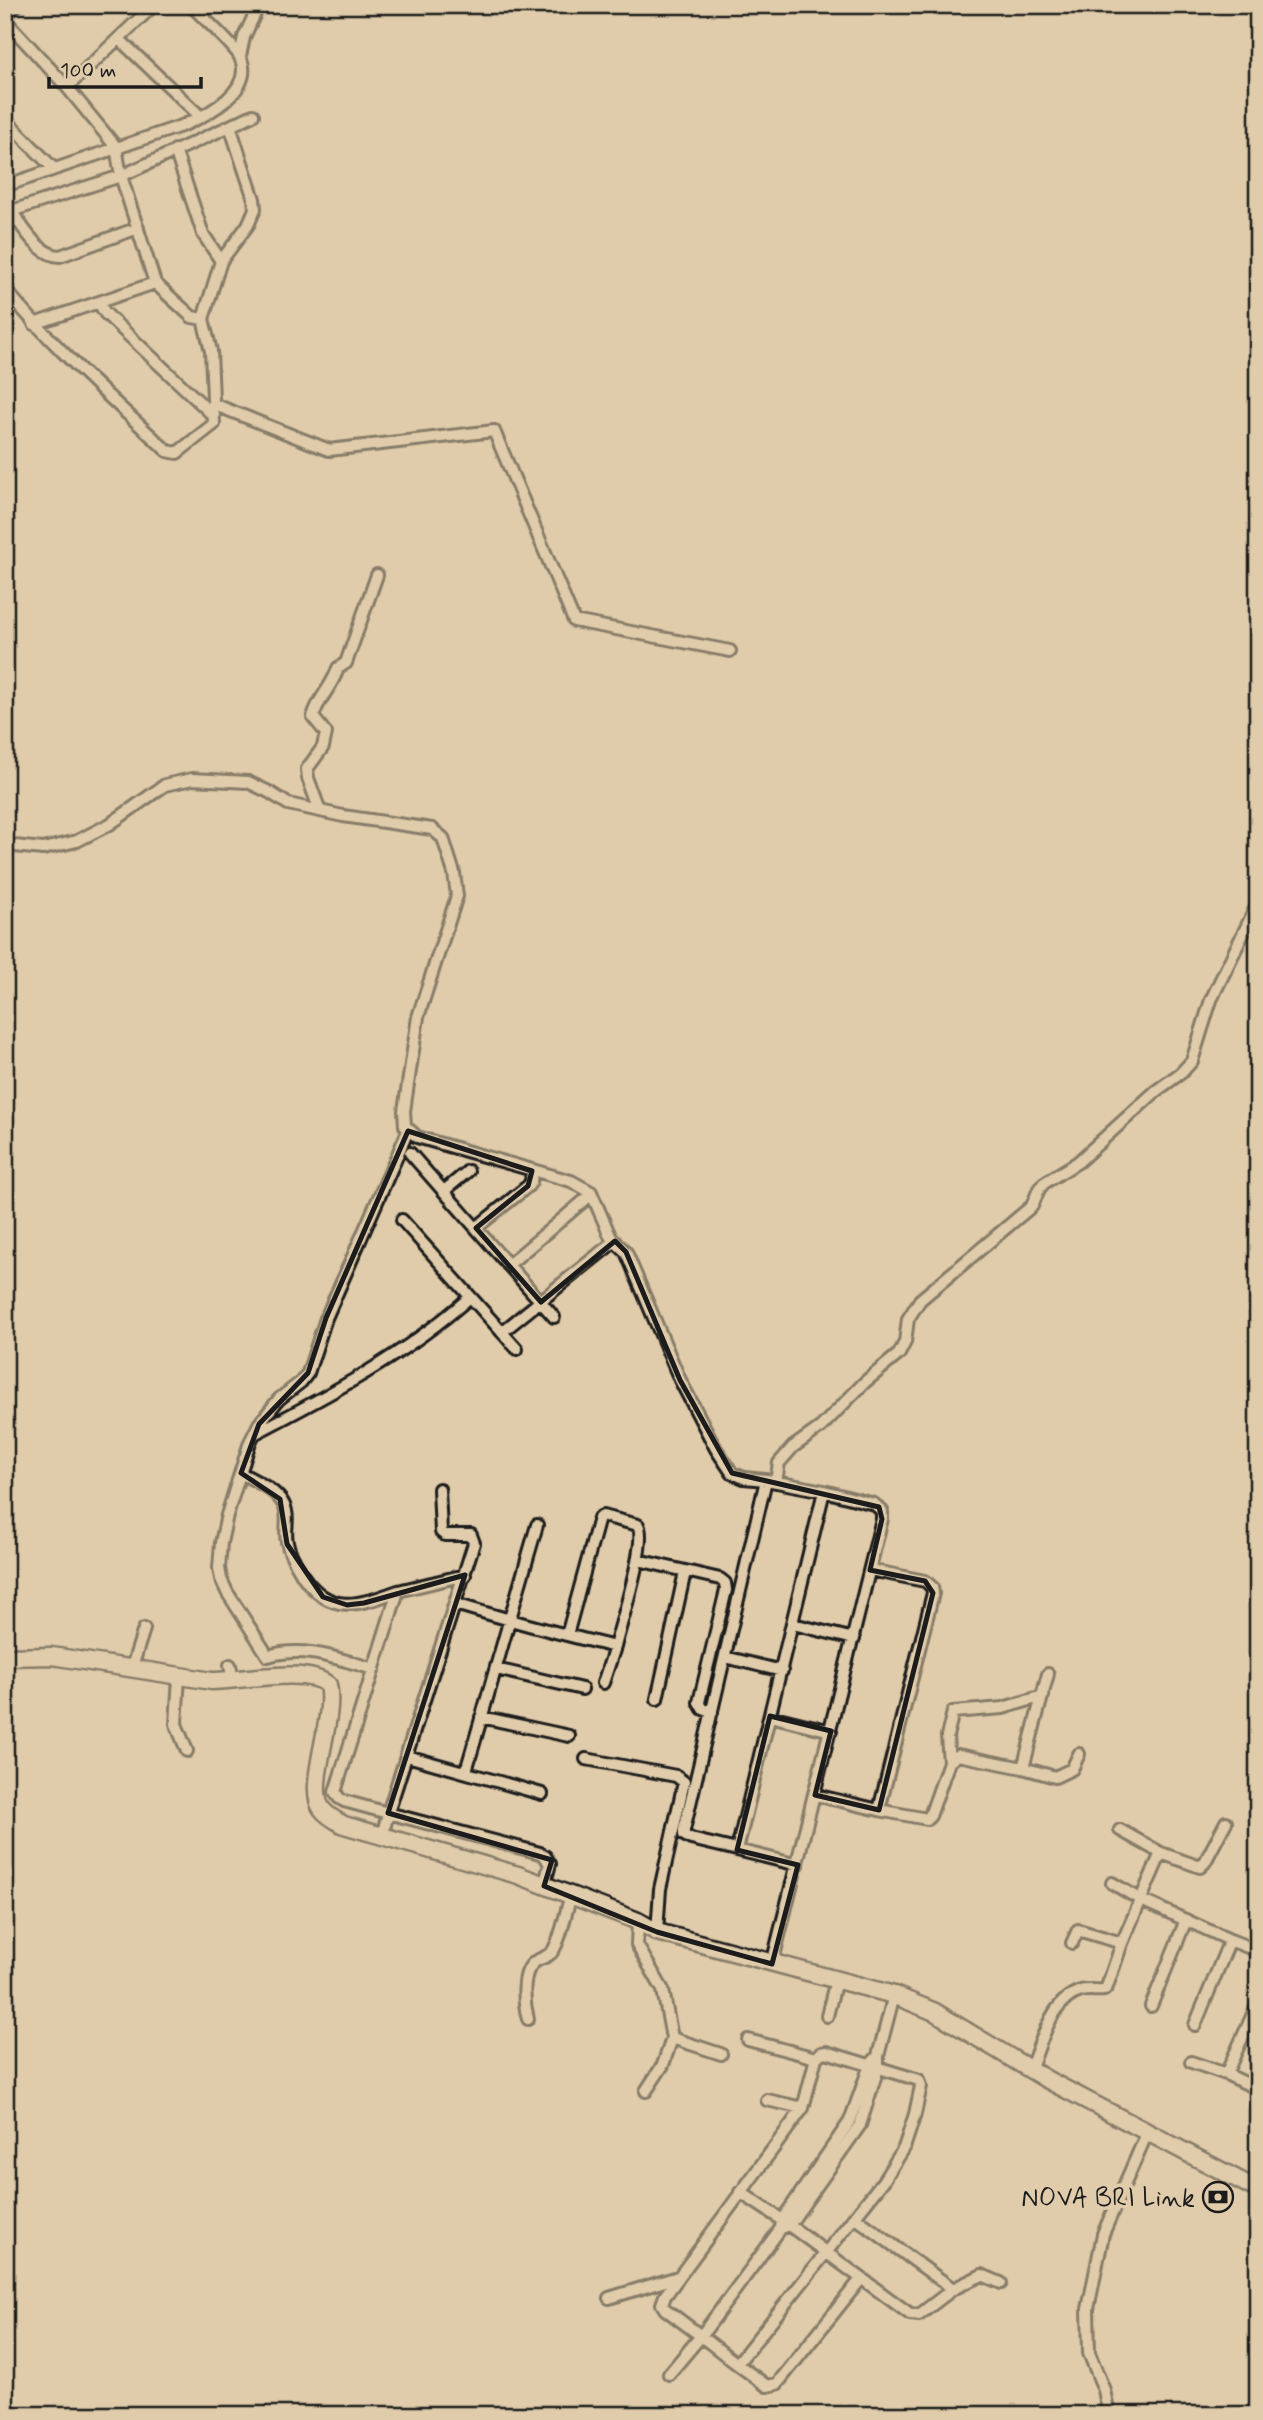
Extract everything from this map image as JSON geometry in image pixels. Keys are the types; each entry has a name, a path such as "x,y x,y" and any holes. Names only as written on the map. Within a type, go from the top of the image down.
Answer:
{"street":[{"path":"67,87 154,5"},
{"path":"191,5 240,56"},
{"path":"138,228 60,256 50,256 8,212 118,162 201,117 232,93 243,75 240,56 244,37 259,5"},
{"path":"10,11 67,87 118,162 155,283 192,317 203,319"},
{"path":"119,39 201,117"},
{"path":"5,186 54,169 118,162 175,150 253,115"},
{"path":"5,119 54,169"},
{"path":"5,289 34,324 167,451 177,453 185,449 214,424 211,351 203,319 221,261 248,225 256,209 230,126"},
{"path":"175,150 204,234 221,261"},
{"path":"34,324 155,283"},
{"path":"99,303 114,321 214,410 329,450 494,431 574,621 730,651"},
{"path":"320,811 307,769 323,747 326,733 313,716 335,681 338,668 346,663 377,575"},
{"path":"5,845 43,849 77,841 110,824 165,785 192,779 248,782 288,804 343,816 432,829 443,838 454,873 457,896 418,1017 404,1111 408,1131 418,1137 571,1181 592,1194 607,1230 626,1252 680,1380 716,1450 733,1474 824,1491 874,1504 882,1511 883,1519 854,1639 772,1964"},
{"path":"798,1865 691,1839 684,1833 725,1657 771,1481 779,1463 793,1447 821,1427 865,1382 900,1354 905,1342 908,1319 920,1300 1029,1210 1044,1183 1078,1162 1192,1061 1212,1000 1258,903"},
{"path":"272,1677 268,1656 227,1592 219,1568 227,1515 253,1435 265,1414 309,1373 326,1318 408,1131"},
{"path":"410,1153 554,1317"},
{"path":"443,1191 468,1171"},
{"path":"476,1228 528,1186 532,1171"},
{"path":"508,1265 592,1194"},
{"path":"402,1220 517,1349"},
{"path":"502,1332 615,1241"},
{"path":"253,1435 386,1362 435,1328 470,1297"},
{"path":"241,1473 280,1499 287,1517 287,1544 298,1569 312,1589 323,1597 347,1605 364,1603 398,1591 465,1575"},
{"path":"382,1837 465,1575 474,1538 471,1535 445,1535 441,1532 439,1489"},
{"path":"737,1850 824,1491"},
{"path":"567,1635 600,1517 638,1525 642,1532 638,1560 603,1683"},
{"path":"467,1771 537,1525"},
{"path":"638,1560 720,1579 725,1583 726,1590 699,1703 703,1709 712,1712"},
{"path":"870,1570 925,1581 932,1587 933,1593 880,1810"},
{"path":"657,1699 685,1572"},
{"path":"398,1591 335,1792 344,1801 540,1853 550,1864 544,1886"},
{"path":"455,1604 509,1621 615,1647"},
{"path":"793,1624 854,1639"},
{"path":"131,1670 144,1629"},
{"path":"268,1656 297,1651 321,1653 374,1669"},
{"path":"5,1657 52,1656 179,1677 233,1681 300,1674 315,1677 328,1685 330,1711 318,1740 317,1786 323,1810 344,1825 491,1867 638,1921 657,1932 894,1995 934,2012 1030,2069 1258,2190"},
{"path":"725,1657 782,1671"},
{"path":"230,1665 233,1681"},
{"path":"496,1669 582,1689"},
{"path":"1023,1768 1048,1674"},
{"path":"179,1677 176,1724 187,1751"},
{"path":"815,1794 927,1819 949,1762 947,1736 953,1712 1003,1708 1043,1696"},
{"path":"771,1716 831,1731"},
{"path":"481,1717 569,1736"},
{"path":"949,1762 958,1755 1055,1777 1072,1769 1079,1754"},
{"path":"407,1756 542,1794"},
{"path":"586,1759 676,1776 684,1782 660,1889 657,1932"},
{"path":"1120,1830 1161,1853 1200,1867 1226,1822"},
{"path":"1030,2069 1059,2006 1082,1991 1104,1990 1161,1853"},
{"path":"1112,1883 1141,1900 1258,1951"},
{"path":"528,2019 523,1996 528,1972 533,1963 545,1958 554,1949 571,1896"},
{"path":"1151,2006 1186,1920"},
{"path":"638,1921 637,1945 663,1990 672,2038 663,2065 646,2091"},
{"path":"1072,1943 1078,1930 1122,1943"},
{"path":"1195,2025 1230,1940"},
{"path":"827,2016 836,1980"},
{"path":"669,2374 701,2336 784,2224 855,2123 878,2056 894,1995"},
{"path":"1226,2074 1258,2003"},
{"path":"672,2038 721,2054"},
{"path":"748,2040 816,2057"},
{"path":"737,2364 856,2218 904,2147 921,2086 919,2080 826,2052 816,2057 803,2108 678,2277 662,2304 665,2309 737,2364 767,2386 777,2384 861,2279"},
{"path":"1191,2062 1258,2089"},
{"path":"767,2100 803,2108"},
{"path":"1109,2415 1104,2390 1089,2353 1088,2309 1103,2234 1147,2133"},
{"path":"740,2192 910,2314 916,2315 953,2289 982,2275 1001,2283"},
{"path":"856,2218 953,2289"},
{"path":"609,2298 678,2277"}],"highlighted area":[{"path":"408,1131 532,1171 528,1186 476,1228 541,1302 615,1241 626,1252 680,1380 732,1473 879,1507 882,1519 870,1570 925,1581 933,1593 879,1810 815,1795 831,1731 770,1716 737,1850 798,1865 772,1964 657,1932 544,1886 552,1860 388,1813 465,1575 364,1603 347,1605 323,1597 287,1544 280,1499 241,1473 259,1424 308,1373 326,1318"}],"place":[{"name":"NOVA BRI Link","path":"1218,2197"}]}
